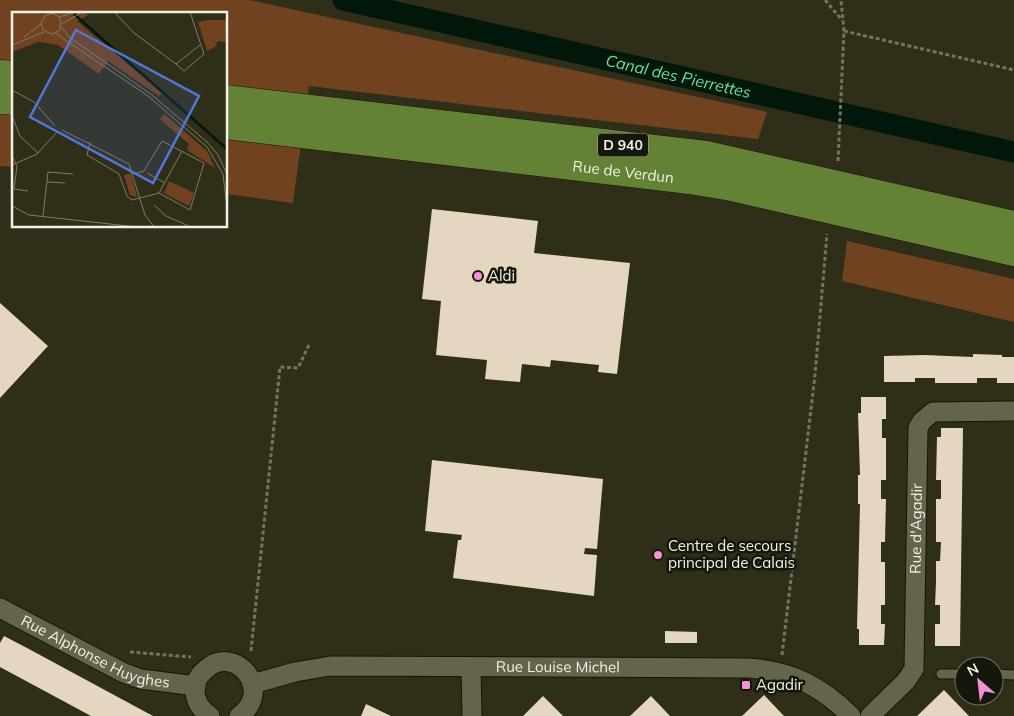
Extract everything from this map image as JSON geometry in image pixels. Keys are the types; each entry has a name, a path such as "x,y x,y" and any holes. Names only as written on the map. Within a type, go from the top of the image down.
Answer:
{"main road":[{"name":"Rue de Verdun","path":"228,99 706,155 1014,225"},
{"name":"Rue de Verdun","path":"228,125 690,180 732,187 1014,252"}],"street":[{"name":"Rue d'Agadir","path":"870,716 906,681 914,669 918,428 922,421 934,412 1014,412"},
{"name":"Rue Alphonse Huyghes","path":"0,608 124,673 141,679 196,686"},
{"path":"210,716 198,704 196,686 204,670 221,662 239,666 246,672 252,684 251,702 239,716"},
{"name":"Rue Louise Michel","path":"252,684 295,672 330,666 766,670 783,673 811,684 831,697 851,716"},
{"path":"471,668 472,716"}],"lane":[{"path":"941,674 954,674"}],"path":[{"path":"825,0 842,21"},
{"path":"838,169 844,31 841,0"},
{"path":"844,31 1014,70"},
{"path":"782,656 815,374 828,224"},
{"path":"251,654 280,367 298,368 309,345"}],"shaded area":[{"path":"0,0 249,0 767,112 758,139 309,86 293,203 228,194 228,12 12,12 12,167 0,166"},
{"path":"847,241 1014,279 1014,322 842,281"}],"building":[{"path":"432,209 538,221 534,253 630,263 617,374 598,372 599,365 551,360 550,367 522,364 520,382 485,379 487,360 436,355 441,301 422,299"},
{"path":"0,303 48,346 0,398"},
{"path":"973,354 1014,357 1014,383 997,383 997,378 977,378 977,383 935,383 935,378 915,378 915,382 884,382 884,356 973,357"},
{"path":"861,397 886,397 886,419 882,419 882,438 886,438 886,480 881,480 881,499 886,499 885,542 881,542 881,562 885,562 885,605 881,605 881,624 885,624 884,645 859,645 859,629 857,629 860,504 858,504 858,475 860,475 858,413 861,413"},
{"path":"941,428 963,428 960,646 935,646 935,624 940,624 940,605 935,605 936,561 940,561 941,542 936,542 936,499 941,499 941,480 936,480 937,437 941,437"},
{"path":"432,460 603,479 597,549 585,548 584,554 597,555 594,596 453,578 458,540 461,540 462,535 425,531"},
{"path":"665,631 697,632 697,643 665,643"},
{"path":"4,636 153,716 91,716 0,667 0,643"},
{"path":"944,690 954,700 954,706 959,706 969,716 917,716"},
{"path":"764,695 784,716 742,716"},
{"path":"543,696 563,716 523,716"},
{"path":"651,696 670,716 630,716"},
{"path":"366,704 391,716 361,716"}],"waterway":[{"name":"Canal des Pierrettes","path":"343,0 1014,152"}],"place":[{"name":"Aldi","path":"478,276"},
{"name":"Centre de secours principal de Calais","path":"658,555"},
{"name":"Agadir","path":"746,685"}]}
